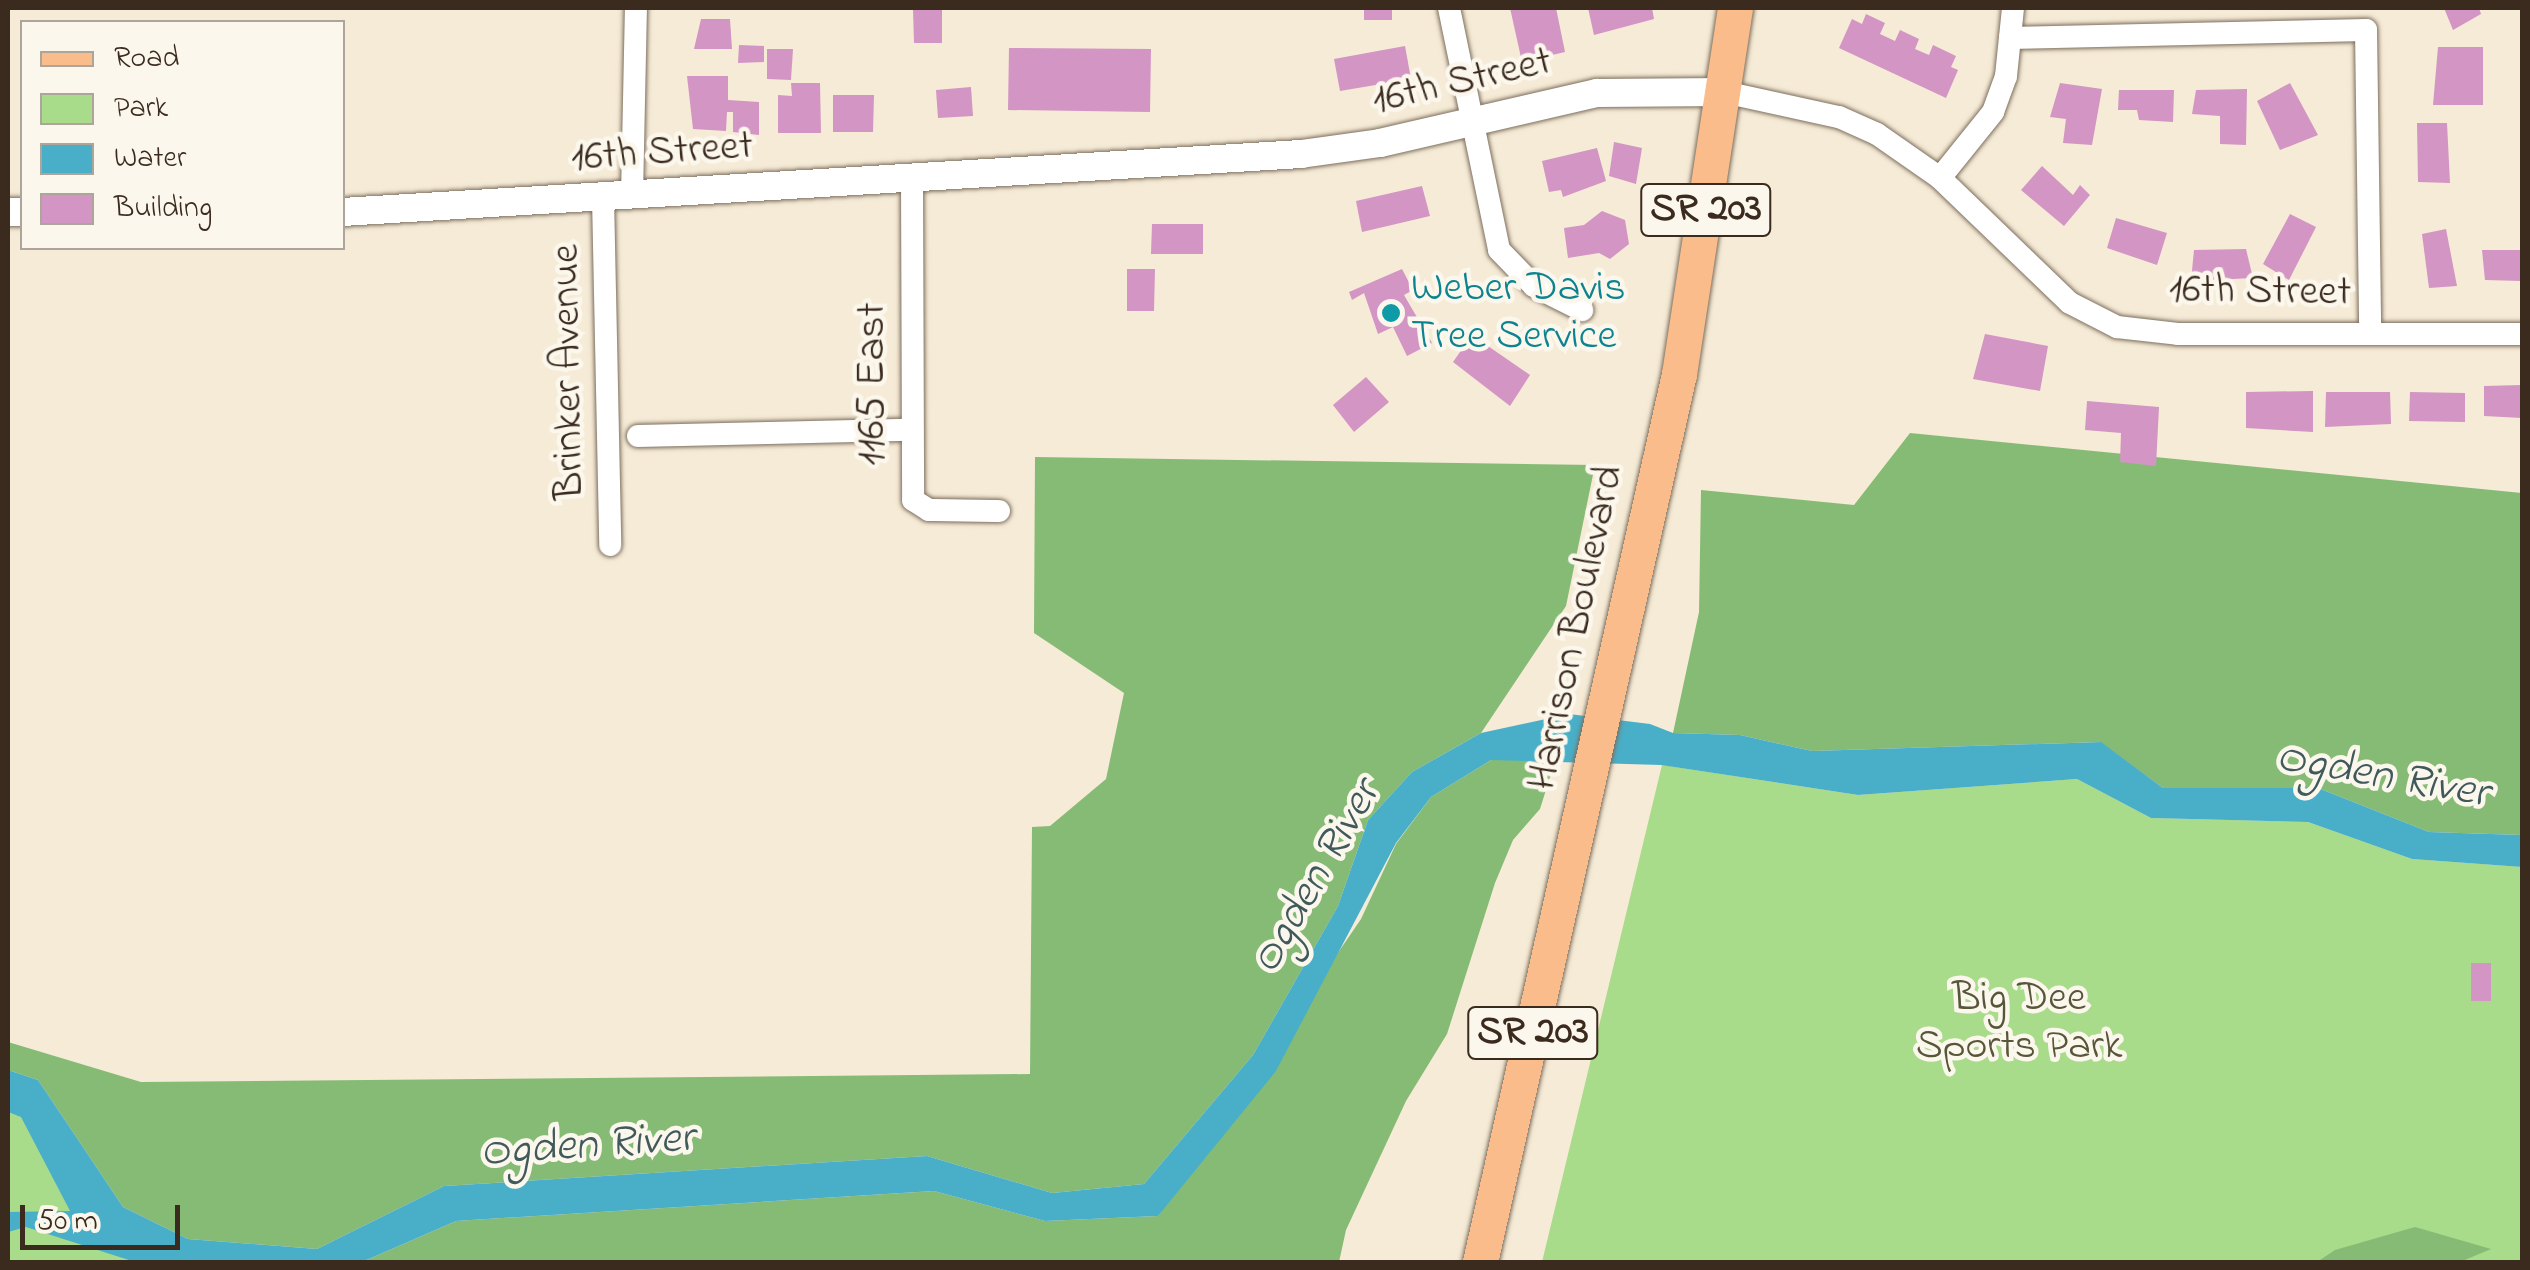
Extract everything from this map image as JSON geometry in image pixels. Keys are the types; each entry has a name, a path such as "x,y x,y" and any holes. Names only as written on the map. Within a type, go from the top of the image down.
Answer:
{"main road":[{"name":"Harrison Boulevard","path":"1480,1262 1682,358 1735,8"}],"street":[{"name":"Brinker Avenue","path":"632,196 636,8"},
{"path":"1448,8 1468,122 1499,250 1534,286 1582,310"},
{"path":"1940,178 1992,112 2013,8"},
{"path":"2010,38 2366,30 2370,334"},
{"name":"16th Street","path":"345,212 1301,154 1597,93 1724,92 1840,117 1877,134 1940,178 2070,303 2117,327 2178,334 2522,334"},
{"name":"1165 East","path":"912,178 909,482 920,508 999,511"},
{"name":"Brinker Avenue","path":"602,197 610,545"},
{"path":"638,436 909,430"}],"green space":[{"path":"1910,433 2522,493 2522,835 2429,832 2318,788 2163,788 2100,742 1812,751 1740,735 1673,733 1699,612 1701,490 1854,505"},
{"path":"1035,457 1595,465 1566,606 1481,733 1412,772 1368,820 1338,906 1253,1055 1144,1184 1052,1193 927,1156 444,1186 317,1249 188,1239 123,1207 38,1080 8,1070 8,1042 141,1082 1030,1074 1032,827 1050,826 1106,779 1124,693 1034,633"},
{"path":"1556,758 1540,809 1513,840 1495,883 1447,1034 1406,1101 1346,1230 1339,1262 362,1262 456,1221 934,1191 1045,1221 1158,1216 1361,919 1396,844 1431,797 1491,760"},
{"name":"Big Dee Sports Park","path":"1662,765 1858,795 2077,779 2151,818 2308,822 2412,859 2522,867 2522,1262 1542,1262"},
{"path":"8,1112 21,1116 88,1245 135,1262 8,1262"},
{"path":"2415,1227 2491,1249 2460,1262 2317,1262 2335,1250"}],"water":[{"path":"1569,714 1650,724 1673,733 1740,735 1812,751 2101,742 2163,788 2318,788 2429,832 2522,835 2522,867 2412,859 2308,822 2151,818 2077,779 1858,795 1661,765 1491,760 1431,797 1396,843 1276,1071 1158,1216 1045,1221 934,1191 456,1221 362,1262 135,1262 26,1227 8,1232 8,1212 70,1211 21,1117 8,1112 8,1070 38,1080 123,1207 188,1239 317,1249 444,1186 927,1156 1052,1193 1144,1184 1253,1055 1338,906 1368,820 1412,772 1481,733"}],"building":[{"path":"1364,8 1392,8 1392,20 1364,20"},
{"path":"1510,8 1556,8 1565,52 1522,62"},
{"path":"1588,8 1652,8 1654,19 1594,35"},
{"path":"2444,8 2479,8 2481,14 2453,30"},
{"path":"913,9 942,9 942,43 914,43"},
{"path":"1866,14 1885,23 1880,34 1895,41 1900,30 1919,39 1915,49 1929,55 1933,45 1956,56 1951,67 1958,70 1946,98 1839,48 1852,19 1862,24"},
{"path":"701,19 730,19 732,49 694,49"},
{"path":"739,45 764,46 764,62 738,63"},
{"path":"1405,46 1411,79 1340,91 1334,59"},
{"path":"2438,47 2483,47 2483,105 2433,105"},
{"path":"1009,48 1151,49 1150,112 1008,110"},
{"path":"767,49 793,49 791,80 767,79"},
{"path":"687,76 728,76 728,100 759,102 759,135 733,132 733,112 727,112 726,131 693,129"},
{"path":"791,83 820,83 821,133 778,133 778,95 792,96"},
{"path":"2060,83 2102,89 2092,145 2063,143 2066,119 2050,117"},
{"path":"2290,83 2318,135 2280,150 2257,101"},
{"path":"971,87 973,116 938,118 936,90"},
{"path":"2247,89 2246,145 2220,144 2220,116 2192,114 2196,90"},
{"path":"2119,90 2174,90 2173,122 2139,120 2137,110 2118,110"},
{"path":"833,95 874,95 873,132 833,132"},
{"path":"2417,123 2447,123 2450,183 2418,182"},
{"path":"1614,142 1642,148 1636,184 1609,176"},
{"path":"1597,148 1606,181 1563,197 1561,190 1549,192 1542,161"},
{"path":"2042,166 2073,195 2080,185 2090,195 2064,226 2021,190"},
{"path":"1422,186 1430,216 1362,232 1356,201"},
{"path":"1602,211 1625,220 1629,244 1610,259 1599,253 1568,258 1564,228 1584,225"},
{"path":"2290,214 2316,227 2289,280 2263,264"},
{"path":"2116,218 2167,233 2157,265 2107,248"},
{"path":"1152,224 1203,224 1203,254 1151,254"},
{"path":"2446,229 2457,286 2429,288 2422,234"},
{"path":"2246,249 2253,278 2191,281 2194,250"},
{"path":"2482,250 2522,250 2522,281 2485,280"},
{"path":"1127,269 1155,269 1154,311 1127,311"},
{"name":"Weber Davis Tree Service","path":"1402,269 1413,290 1404,295 1432,343 1407,356 1393,327 1378,334 1364,293 1352,300 1349,292"},
{"path":"1985,334 2048,346 2040,391 1973,379"},
{"path":"1472,335 1530,375 1510,406 1453,362"},
{"path":"1366,377 1389,402 1354,432 1333,405"},
{"path":"2522,385 2522,418 2484,416 2484,386"},
{"path":"2313,391 2313,432 2246,428 2246,392"},
{"path":"2326,392 2390,392 2391,424 2325,427"},
{"path":"2410,392 2465,393 2465,422 2409,421"},
{"path":"2087,401 2159,407 2156,466 2120,462 2121,433 2085,430"},
{"path":"2471,963 2491,963 2491,1001 2471,1001"}],"place":[{"name":"Weber Davis Tree Service","path":"1391,313"}],"water label":[{"name":"Ogden River","path":"2382,777"},
{"name":"Ogden River","path":"1317,878"},
{"name":"Ogden River","path":"587,1147"}]}
